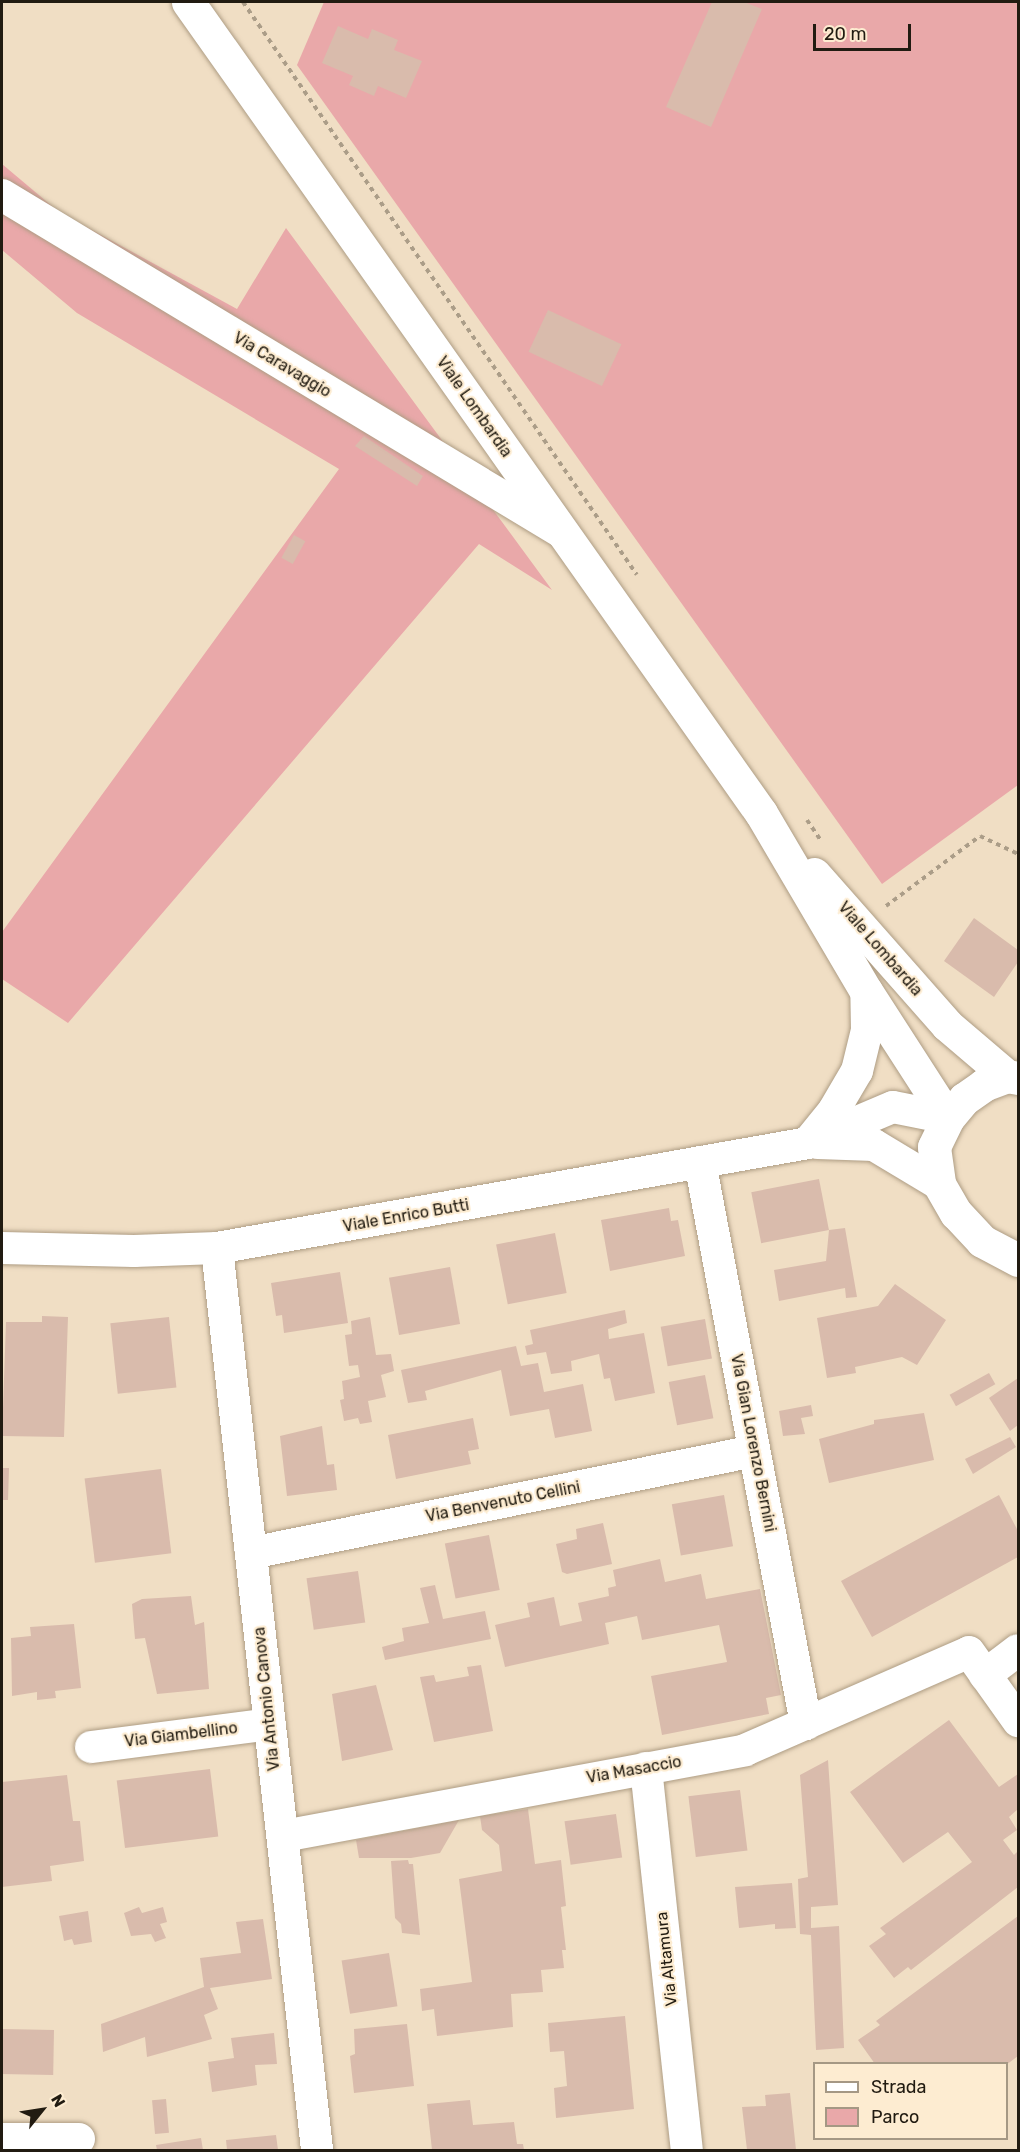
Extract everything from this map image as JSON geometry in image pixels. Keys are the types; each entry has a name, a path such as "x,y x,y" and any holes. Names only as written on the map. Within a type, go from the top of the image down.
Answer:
{"main road":[{"name":"Viale Lombardia","path":"188,2 761,813 866,991 948,1118"},
{"name":"Viale Lombardia","path":"761,813 947,1025 1012,1077"},
{"path":"1012,1077 984,1085 948,1118 934,1147 939,1184 956,1213 982,1241 1018,1260"}],"street":[{"name":"Via Caravaggio","path":"2,195 563,533"},
{"path":"808,1143 834,1110 856,1071 867,1030 866,991"},
{"path":"808,1143 893,1107 948,1118"},
{"path":"808,1143 874,1145 939,1184"},
{"name":"Viale Enrico Butti","path":"2,1248 134,1251 217,1248 808,1143"},
{"name":"Via Gian Lorenzo Bernini","path":"700,1162 806,1724"},
{"name":"Via Antonio Canova","path":"217,1248 317,2151"},
{"name":"Via Benvenuto Cellini","path":"251,1552 754,1451"},
{"name":"Via Masaccio","path":"283,1836 746,1750 806,1724 1018,1650"},
{"path":"977,1664 1018,1720"},
{"name":"Via Giambellino","path":"91,1747 270,1724"},
{"name":"Via Altamura","path":"646,1768 687,2151"},
{"path":"2,2139 78,2139"}],"path":[{"path":"243,2 641,581"},
{"path":"805,817 825,847"},
{"path":"882,909 980,837 1018,854"}],"green space":[{"path":"324,2 1018,2 1018,785 882,884 297,65"},
{"path":"2,164 59,212 237,309 286,228 552,590 479,544 68,1023 2,979 2,932 339,469 77,313 2,250"}],"building":[{"path":"712,2 744,2 762,9 711,127 666,107"},
{"path":"338,26 368,39 372,29 398,40 394,50 422,61 406,98 378,86 374,96 349,85 353,76 322,63"},
{"path":"548,310 621,344 602,386 529,352"},
{"path":"364,436 423,476 417,486 355,446"},
{"path":"294,535 305,541 293,564 281,558"},
{"path":"974,918 1018,950 1018,962 994,997 944,961"},
{"path":"819,1179 829,1230 761,1243 751,1192"},
{"path":"669,1208 671,1221 678,1220 685,1256 610,1271 601,1220"},
{"path":"845,1228 857,1297 846,1298 845,1288 779,1301 774,1270 826,1261 829,1230"},
{"path":"555,1233 567,1293 508,1304 496,1244"},
{"path":"450,1267 460,1324 399,1335 389,1278"},
{"path":"340,1272 348,1323 284,1333 282,1315 276,1316 271,1283"},
{"path":"895,1284 946,1320 917,1365 902,1357 855,1367 856,1373 827,1378 817,1318 878,1306"},
{"path":"625,1310 627,1323 608,1329 609,1339 644,1333 655,1393 615,1401 610,1378 604,1379 599,1354 571,1361 572,1371 551,1374 546,1352 527,1355 525,1346 533,1344 530,1330"},
{"path":"42,1316 68,1317 64,1437 2,1436 6,1322 42,1322"},
{"path":"169,1317 176,1388 118,1394 110,1323"},
{"path":"370,1317 376,1355 391,1354 394,1371 381,1375 386,1397 368,1401 372,1422 360,1424 358,1418 344,1421 340,1400 344,1399 342,1381 360,1377 358,1365 349,1366 345,1335 352,1334 351,1321"},
{"path":"705,1319 712,1358 668,1366 661,1327"},
{"path":"516,1346 521,1366 538,1363 544,1392 583,1384 592,1431 555,1438 549,1409 510,1416 501,1370 425,1391 427,1400 408,1403 401,1370"},
{"path":"989,1373 995,1384 956,1406 950,1395"},
{"path":"705,1375 713,1418 677,1425 669,1382"},
{"path":"1018,1378 1018,1425 1010,1431 989,1398"},
{"path":"811,1405 813,1416 801,1418 805,1434 783,1436 779,1411"},
{"path":"924,1413 934,1460 829,1483 819,1439 874,1424 874,1420"},
{"path":"473,1418 479,1449 468,1451 471,1464 396,1479 388,1435"},
{"path":"322,1426 327,1465 334,1464 337,1490 287,1496 280,1436"},
{"path":"1010,1437 1016,1447 973,1474 965,1459"},
{"path":"2,1468 9,1468 8,1500 2,1500"},
{"path":"161,1469 171,1553 95,1563 85,1478"},
{"path":"724,1495 733,1546 681,1555 672,1504"},
{"path":"999,1495 1018,1531 1018,1557 872,1637 841,1581"},
{"path":"603,1523 612,1564 567,1574 562,1572 556,1544 577,1539 576,1529"},
{"path":"489,1535 500,1590 456,1599 445,1544"},
{"path":"660,1559 665,1582 701,1574 706,1599 760,1589 781,1695 766,1698 769,1714 662,1735 651,1676 727,1662 719,1625 642,1640 637,1616 605,1623 609,1644 505,1667 495,1625 530,1617 527,1603 554,1597 560,1626 582,1621 578,1603 609,1596 608,1588 616,1586 613,1570"},
{"path":"358,1571 365,1622 314,1630 307,1578"},
{"path":"435,1585 443,1619 485,1611 491,1639 385,1660 382,1647 404,1641 402,1628 429,1623 420,1588"},
{"path":"191,1596 195,1625 204,1622 209,1689 157,1694 145,1638 135,1639 132,1604 142,1599"},
{"path":"74,1624 81,1688 55,1691 56,1698 37,1700 37,1692 12,1696 11,1638 31,1636 30,1627"},
{"path":"481,1665 493,1731 434,1742 420,1677 434,1675 436,1682 469,1676 467,1667"},
{"path":"376,1685 393,1750 342,1761 332,1694"},
{"path":"949,1720 999,1787 1018,1774 1018,1809 1009,1817 1017,1830 1003,1840 1014,1855 1018,1851 1018,1887 911,1970 908,1967 894,1978 869,1946 886,1934 880,1928 972,1862 948,1832 903,1863 850,1792"},
{"path":"828,1760 838,1905 811,1907 811,1928 839,1926 844,2048 816,2050 811,1935 800,1934 798,1879 808,1877 800,1775"},
{"path":"210,1769 218,1836 125,1848 117,1780"},
{"path":"67,1775 73,1821 80,1821 84,1861 50,1866 52,1881 2,1887 2,1782"},
{"path":"740,1790 747,1851 696,1857 688,1796"},
{"path":"528,1809 535,1864 561,1860 566,1906 561,1907 566,1950 562,1950 564,1968 541,1970 543,1992 511,1994 513,2027 437,2036 434,2009 422,2011 420,1989 472,1982 459,1879 502,1871 499,1845 482,1830 480,1816"},
{"path":"616,1814 622,1858 571,1865 565,1821"},
{"path":"459,1820 440,1853 411,1858 359,1858 356,1840"},
{"path":"408,1860 409,1864 413,1864 420,1935 402,1933 401,1924 395,1918 391,1861"},
{"path":"792,1883 796,1928 775,1929 775,1924 739,1928 735,1887"},
{"path":"139,1907 142,1913 163,1907 167,1922 160,1924 166,1938 155,1942 151,1934 131,1936 124,1913"},
{"path":"88,1911 92,1942 74,1945 72,1939 64,1941 59,1916"},
{"path":"1018,1916 1018,2056 1008,2064 874,2062 858,2040 880,2025 876,2021"},
{"path":"263,1919 272,1979 210,1988 218,2009 204,2015 212,2039 147,2057 145,2037 103,2052 101,2024 204,1987 200,1958 241,1953 236,1922"},
{"path":"389,1953 397,2006 350,2014 342,1961"},
{"path":"625,2016 634,2109 556,2118 554,2088 567,2086 564,2051 550,2052 548,2023"},
{"path":"407,2024 414,2086 354,2093 350,2056 355,2054 354,2029"},
{"path":"2,2029 54,2030 53,2075 2,2074"},
{"path":"274,2033 277,2064 255,2065 257,2085 212,2092 208,2062 234,2058 231,2038"},
{"path":"790,2093 796,2150 747,2150 742,2107 766,2106 765,2095"},
{"path":"166,2099 169,2133 155,2134 152,2100"},
{"path":"470,2100 473,2125 514,2122 517,2144 523,2144 524,2150 432,2150 427,2104"},
{"path":"276,2135 278,2150 227,2150 226,2140"},
{"path":"201,2138 203,2150 157,2150 156,2145"}]}
